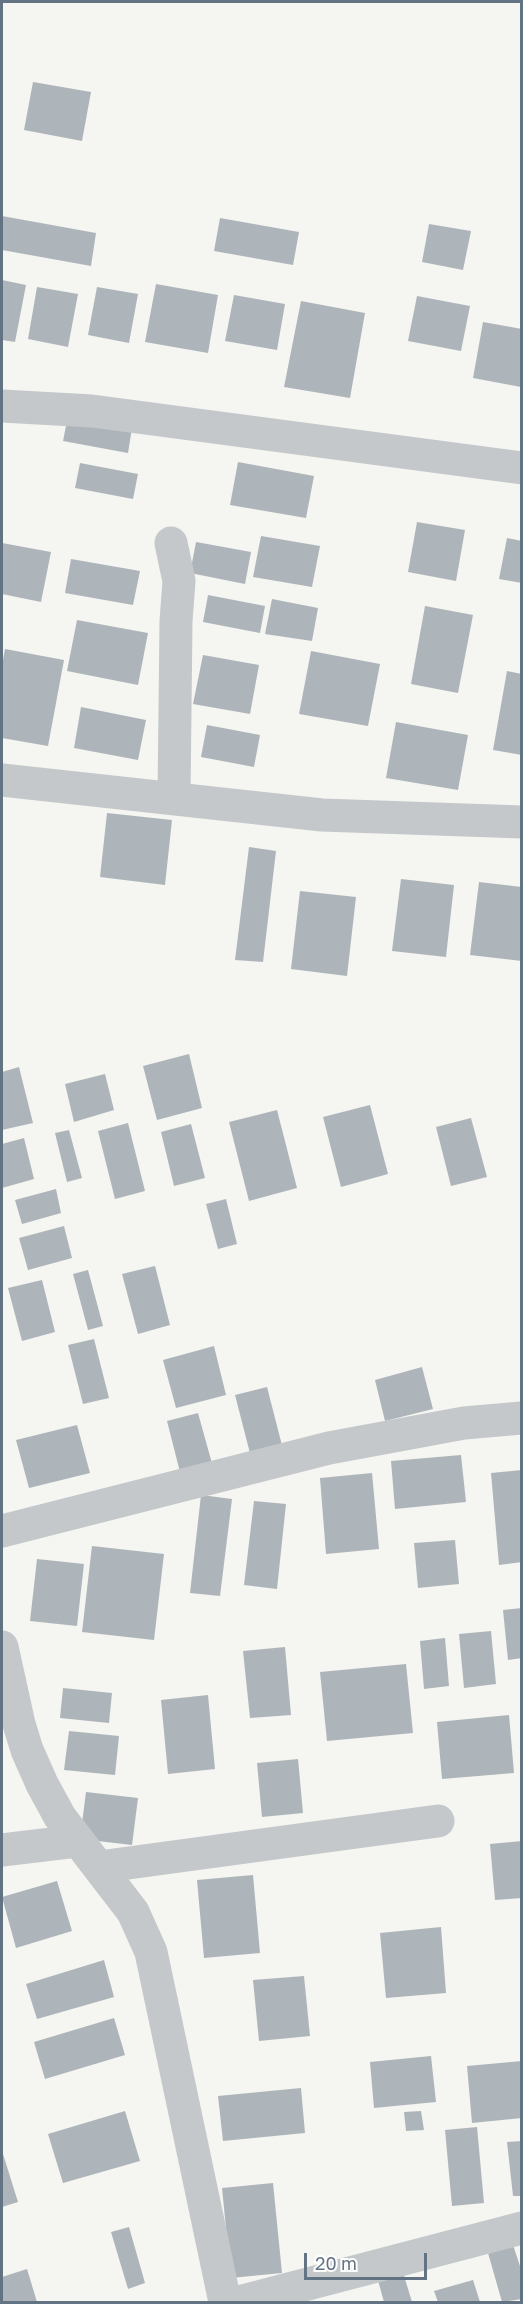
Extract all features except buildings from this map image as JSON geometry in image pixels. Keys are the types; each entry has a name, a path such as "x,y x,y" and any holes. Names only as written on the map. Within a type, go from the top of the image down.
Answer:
{"street":[{"path":"2,406 92,411 522,468"},
{"path":"171,543 179,581 176,621 174,797"},
{"path":"2,780 174,797 322,815 522,822"},
{"path":"2,1531 329,1448 464,1423 522,1418"},
{"path":"2,1647 11,1695 27,1750 42,1784 60,1817 77,1841 133,1912 151,1952 225,2302"},
{"path":"99,1867 438,1821"},
{"path":"2,1850 77,1841"},
{"path":"239,2302 522,2228"}]}
